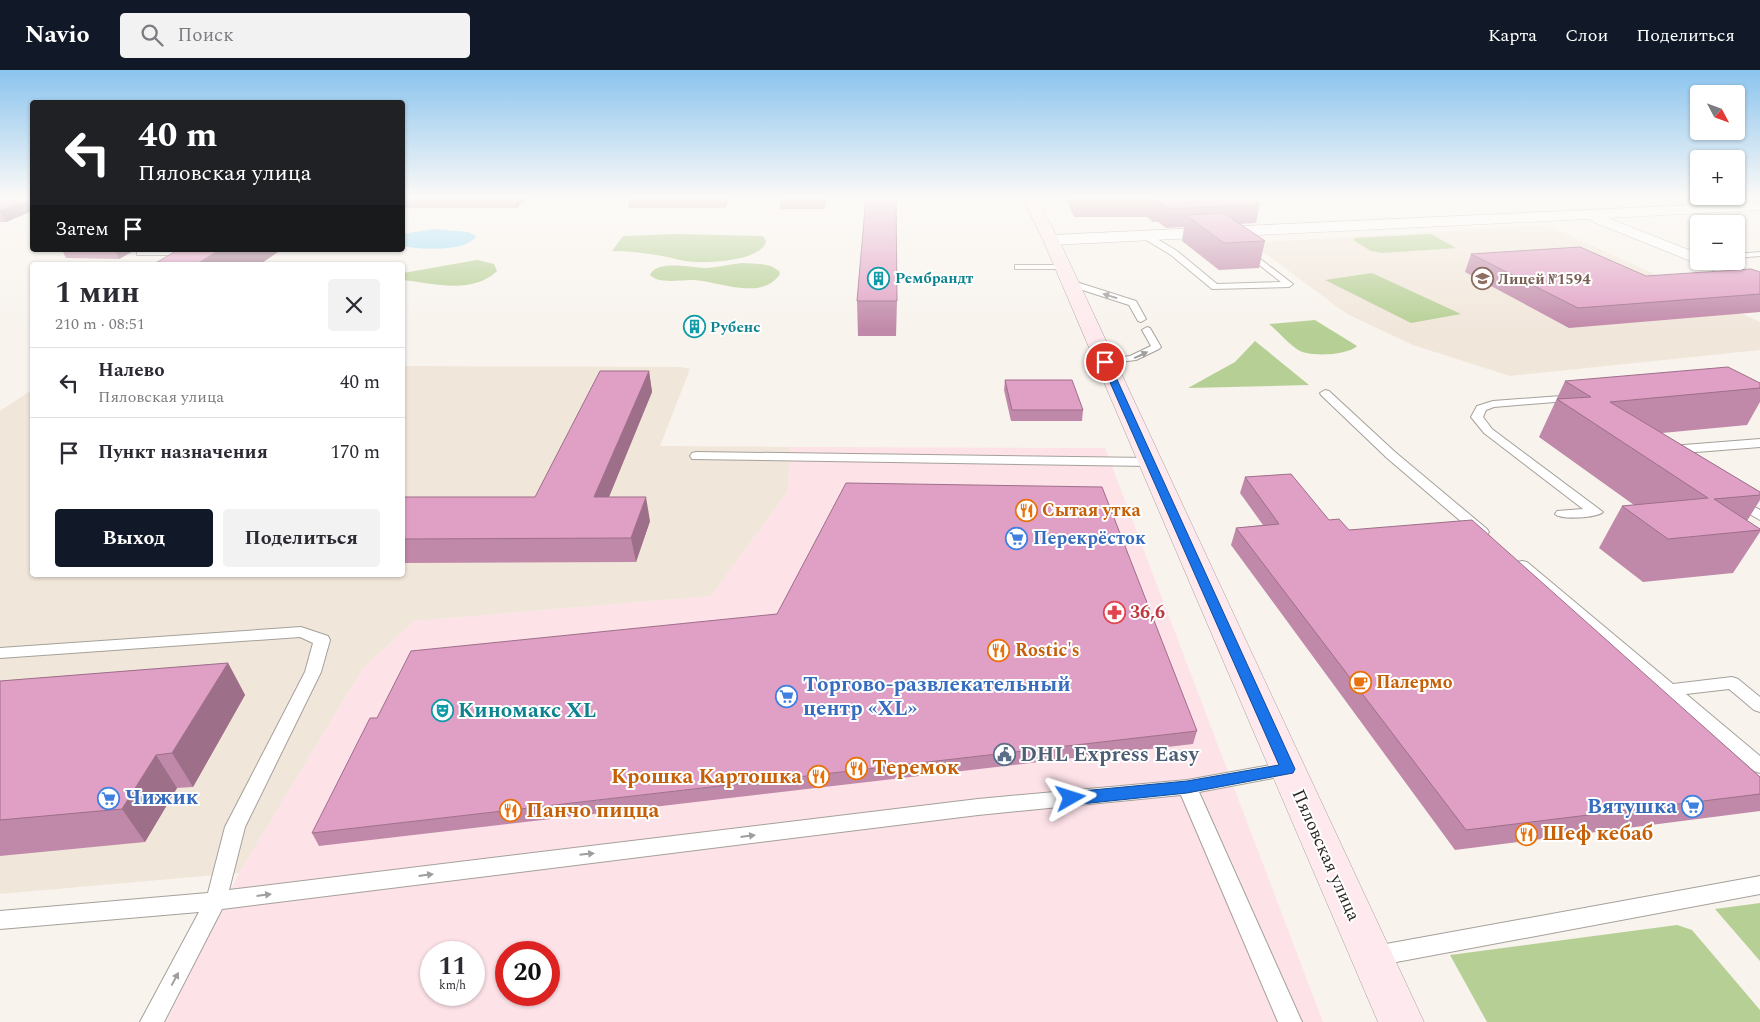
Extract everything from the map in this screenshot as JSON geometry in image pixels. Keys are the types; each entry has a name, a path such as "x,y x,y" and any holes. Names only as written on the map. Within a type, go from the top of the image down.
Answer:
{"street":[{"name":"Пяловская улица","path":"1052,241 1401,1022"},
{"path":"1661,241 1690,256"},
{"path":"1724,270 1760,284"}],"lane":[{"path":"1155,241 1174,253 1215,287 1289,284 1235,241"},
{"path":"140,253 198,253"},
{"path":"1745,255 1760,254"},
{"path":"1018,267 1066,275 1133,303 1142,319"},
{"path":"1105,362 1133,359 1143,356 1156,347 1147,330"},
{"path":"1325,392 1391,455 1497,544"},
{"path":"1562,514 1596,512 1488,432 1477,418 1481,408 1493,404 1583,397"},
{"path":"1674,461 1658,451 1760,443"},
{"path":"696,456 1150,462"},
{"path":"1729,496 1760,516"},
{"path":"1512,557 1760,766"},
{"path":"0,653 301,632 322,640 313,672 235,827 216,901 152,1022"},
{"path":"1670,690 1732,683 1760,706"},
{"path":"0,920 216,901 978,807 1187,787 1288,769"},
{"path":"1187,787 1290,1022"},
{"path":"1371,957 1760,885"}],"shaded area":[{"name":"Лицей №1594","path":"1583,241 1760,322 1760,350 1510,376 1413,345 1347,314 1251,243"},
{"path":"405,366 682,367 690,369 660,446 790,447 788,491 711,596 414,621 363,668 239,873 0,894 0,411 30,391 30,577 405,577"},
{"path":"790,447 1105,448 1323,1022 166,1022 239,873 363,668 414,621 711,596 788,491"}],"green space":[{"path":"619,241 766,241 763,247 747,256 713,262 692,262 644,253 612,251"},
{"path":"1355,241 1444,241 1456,248 1382,253 1371,251"},
{"path":"477,260 494,264 497,271 476,283 452,286 405,280 405,273"},
{"path":"743,263 771,266 779,271 780,274 763,287 752,288 740,288 695,280 665,281 650,275 659,267 684,266 707,268"},
{"path":"1372,273 1461,314 1411,323 1325,280"},
{"path":"1315,320 1357,346 1338,353 1306,353 1292,345 1269,324"},
{"path":"1255,341 1309,385 1188,388 1235,362"},
{"path":"1760,903 1760,961 1715,909"},
{"path":"1677,925 1692,930 1760,1010 1760,1022 1487,1022 1450,955"}],"water":[{"path":"405,241 470,241 453,247 420,248 405,246"}],"building":[{"path":"862,241 896,241 897,301 857,301"},
{"path":"1222,241 1256,241 1224,243"},
{"path":"1580,247 1646,276 1751,269 1760,272 1760,294 1578,308 1471,254"},
{"path":"175,252 216,252 200,262 157,262"},
{"path":"1728,367 1760,383 1760,388 1610,402 1760,492 1760,495 1714,499 1760,530 1668,539 1622,506 1708,498 1557,399 1591,397 1565,381"},
{"path":"600,371 649,371 594,497 646,497 631,538 405,539 405,497 535,497"},
{"path":"1005,380 1072,380 1083,410 1012,410"},
{"path":"1291,474 1329,520 1339,519 1349,530 1472,520 1760,777 1760,794 1466,830 1236,528 1279,524 1245,477"},
{"name":"Торгово-развлекательный центр «XL»","path":"846,483 1102,487 1197,731 312,833 370,718 377,718 411,651 777,614"},
{"path":"228,663 172,753 156,755 122,809 0,820 0,681"}],"place":[{"name":"Рембрандт","path":"879,278"},
{"name":"Лицей №1594","path":"1482,279"},
{"name":"Рубенс","path":"694,327"},
{"name":"Сытая утка","path":"1026,510"},
{"name":"Перекрёсток","path":"1017,538"},
{"name":"36,6","path":"1114,612"},
{"name":"Rostic's","path":"999,650"},
{"name":"Палермо","path":"1360,682"},
{"name":"Торгово-развлекательный центр «XL»","path":"787,697"},
{"name":"Киномакс XL","path":"442,711"},
{"name":"DHL Express Easy","path":"1004,755"},
{"name":"Теремок","path":"856,768"},
{"name":"Крошка Картошка","path":"818,777"},
{"name":"Чижик","path":"109,798"},
{"name":"Вятушка","path":"1693,807"},
{"name":"Панчо пицца","path":"510,811"},
{"name":"Шеф кебаб","path":"1526,834"}],"route":[{"path":"1071,798 1187,787 1288,769 1105,362"}]}
